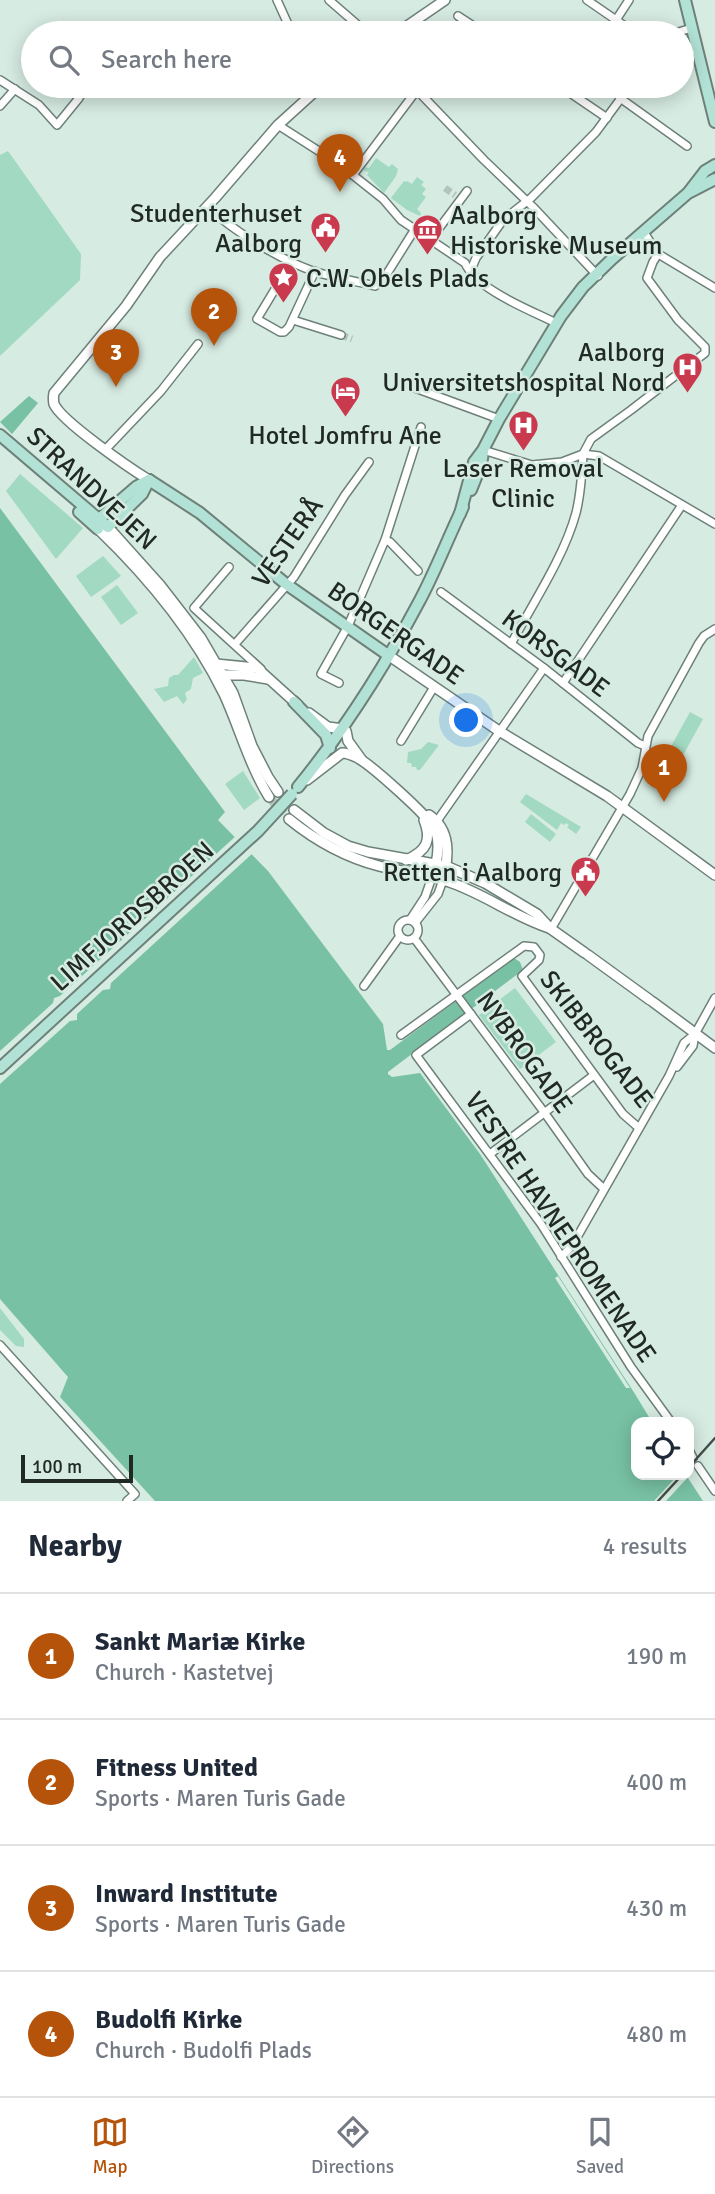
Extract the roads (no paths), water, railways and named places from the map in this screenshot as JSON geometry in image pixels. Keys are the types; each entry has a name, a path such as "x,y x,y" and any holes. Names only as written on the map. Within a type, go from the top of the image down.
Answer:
{"main road":[{"path":"685,0 690,21"},
{"path":"694,37 715,122"},
{"path":"295,791 333,750 419,602 477,476 483,450 556,323 629,242 688,193 705,172 715,165"},
{"path":"688,193 715,179"},
{"name":"STRANDVEJEN","path":"0,435 102,525"},
{"name":"STRANDVEJEN","path":"0,444 102,525"},
{"path":"102,525 136,487 149,480"},
{"name":"BORGERGADE","path":"149,480 200,513 286,584 388,655"},
{"path":"294,702 326,735 330,748"},
{"path":"295,791 346,727"},
{"name":"LIMFJORDSBROEN","path":"0,1068 258,831 295,791"}],"street":[{"path":"277,0 285,21"},
{"path":"329,0 353,21"},
{"path":"414,21 445,0"},
{"path":"587,0 616,20 629,0"},
{"path":"458,16 463,21"},
{"path":"0,80 21,93"},
{"path":"0,106 15,89"},
{"path":"28,98 39,105 57,125 79,98"},
{"path":"149,480 105,450 65,416 54,401 55,390 126,306 149,270 208,207 278,125 306,98"},
{"path":"353,175 408,98"},
{"path":"425,98 598,276"},
{"path":"578,98 607,118"},
{"path":"470,272 476,258 503,220 527,202 596,132 621,98 687,146"},
{"path":"278,125 353,175 383,199 401,220 466,263 470,272 508,299 556,323"},
{"path":"431,239 458,197 467,191"},
{"path":"208,207 225,223 289,260 315,271 375,286 383,280 415,229"},
{"path":"640,234 645,246 715,288"},
{"path":"511,643 569,533 580,491 583,454 590,439 706,351 678,320 648,278 658,254"},
{"path":"289,260 289,266 257,319 280,332 284,332 293,320 315,271"},
{"path":"293,320 341,335"},
{"path":"105,450 161,391 198,344"},
{"path":"415,388 499,419"},
{"path":"339,683 321,674 348,626 385,540 421,427"},
{"path":"483,450 532,466 562,462 583,454 599,456 715,524"},
{"name":"VESTERÅ","path":"235,644 294,577 339,504 369,462"},
{"path":"564,683 682,505"},
{"name":"STRANDVEJEN","path":"102,525 124,543 178,606 201,638 216,664 252,766 269,797"},
{"name":"STRANDVEJEN","path":"102,525 171,610 233,693 252,746 278,792"},
{"path":"385,540 418,571"},
{"path":"229,567 194,608 294,702 328,727 346,727 348,740 362,761"},
{"name":"KORSGADE","path":"441,592 645,746"},
{"path":"551,929 623,807 642,768 648,736 699,643 704,636 714,631"},
{"name":"BORGERGADE","path":"388,655 499,731 623,807 715,875"},
{"path":"216,664 261,670"},
{"path":"437,821 544,668"},
{"path":"219,676 268,679"},
{"path":"401,741 434,687"},
{"path":"295,791 342,753 348,753 362,761 418,809 437,821 445,835 446,866 443,880 438,894 412,921 400,923 400,936 406,940 414,938 418,932 412,921"},
{"path":"406,860 427,844 429,834 418,809"},
{"path":"412,921 425,897 438,853 434,828 418,809"},
{"path":"294,810 324,834 348,846 406,860 446,866 485,883 537,914 551,929 715,1048"},
{"path":"289,819 323,844 342,853 381,866 443,880 551,929"},
{"path":"364,986 400,936"},
{"name":"NYBROGADE","path":"414,938 588,1174 604,1189"},
{"name":"SKIBBROGADE","path":"457,996 524,946 534,947 540,955 537,964 522,976 623,1114 639,1128"},
{"path":"401,1035 457,996"},
{"path":"561,1257 572,1246 669,1076 686,1040 695,1034 715,998"},
{"name":"VESTRE HAVNEPROMENADE","path":"470,1013 416,1055 541,1224 631,1367 668,1417"},
{"path":"489,1154 594,1075"},
{"path":"0,1345 135,1494 127,1501"},
{"path":"698,1466 715,1491"}],"tunnel":[{"path":"445,188 455,195"},
{"path":"341,335 352,339"},
{"path":"269,797 289,819"}],"railway":[{"path":"694,1461 715,1438"},
{"path":"658,1501 677,1480"}],"place":[{"name":"Budolfi Kirke","path":"340,192"},
{"name":"Studenterhuset Aalborg","path":"325,255"},
{"name":"Aalborg Historiske Museum","path":"427,257"},
{"name":"C.W. Obels Plads","path":"283,305"},
{"name":"Fitness United","path":"214,346"},
{"name":"Inward Institute","path":"116,387"},
{"name":"Aalborg Universitetshospital Nord","path":"688,394"},
{"name":"Hotel Jomfru Ane","path":"345,419"},
{"name":"Laser Removal Clinic","path":"523,452"},
{"name":"Sankt Mariæ Kirke","path":"664,802"},
{"name":"Retten i Aalborg","path":"585,899"}]}
